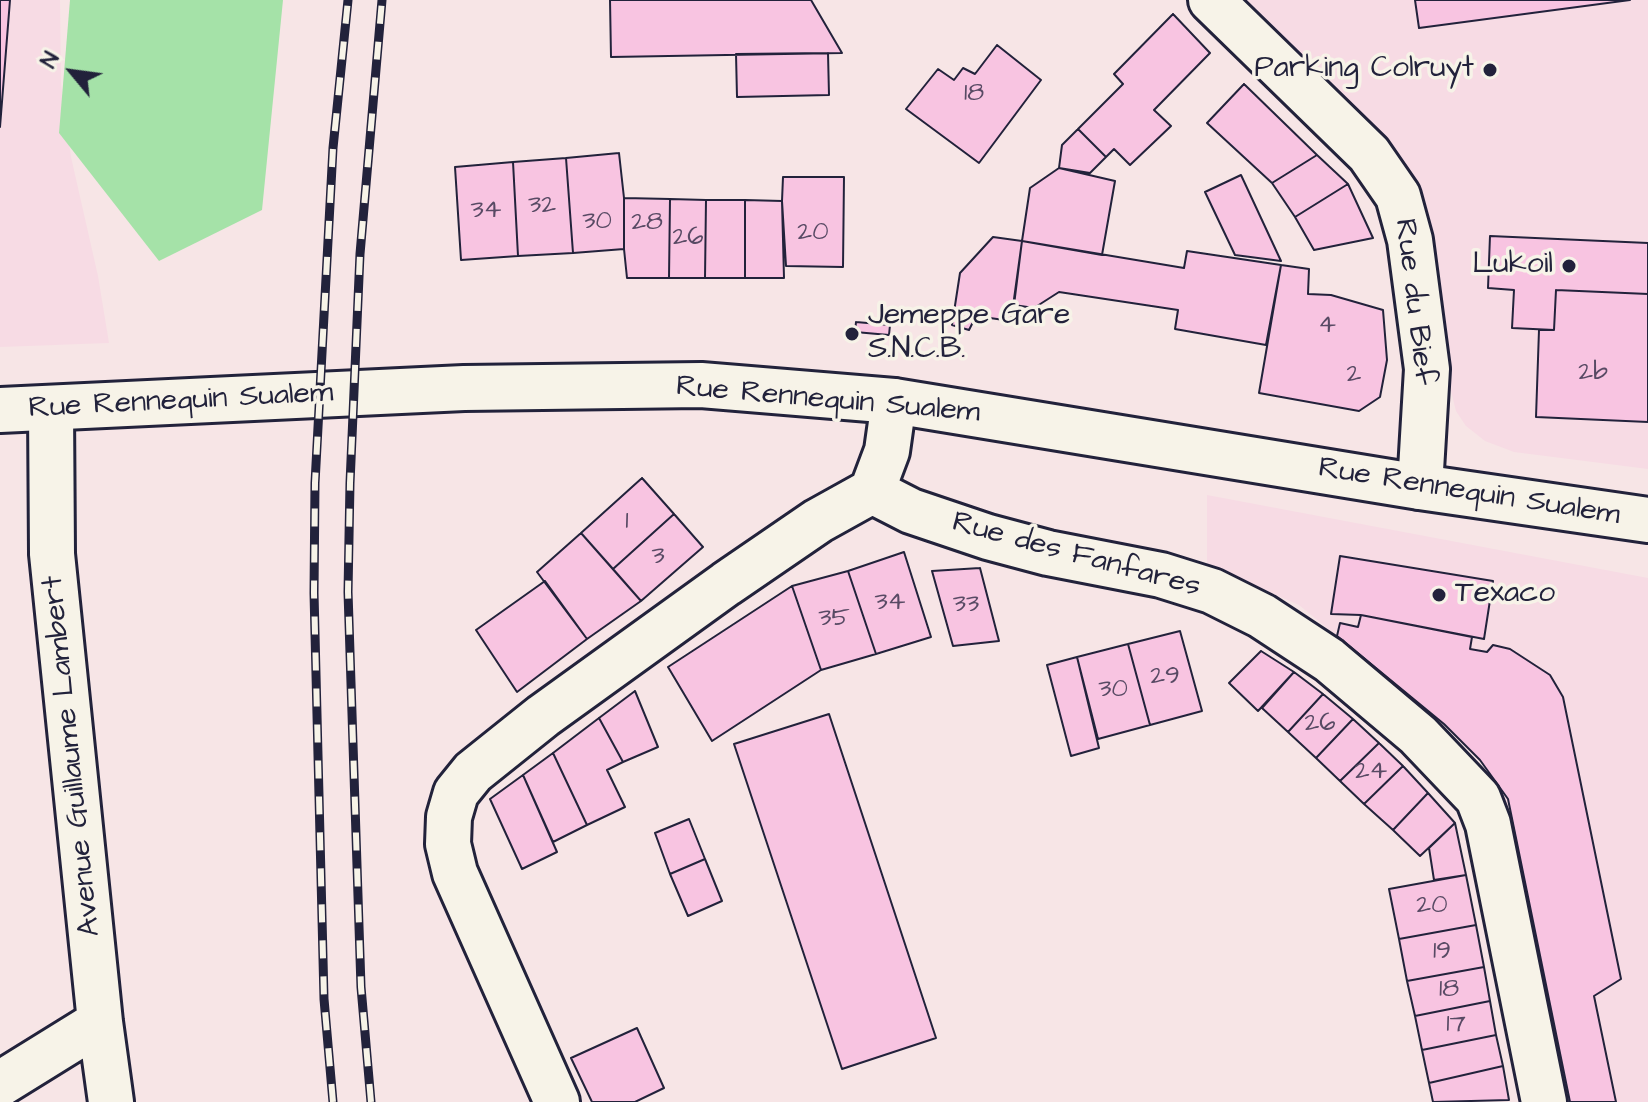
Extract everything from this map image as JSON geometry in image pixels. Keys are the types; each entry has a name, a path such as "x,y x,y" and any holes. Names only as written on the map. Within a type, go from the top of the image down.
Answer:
{"street":[{"name":"Rue du Bief","path":"1211,0 1369,154 1398,196 1410,240 1427,369 1420,487"},
{"name":"Rue Rennequin Sualem","path":"0,410 464,388 701,385 894,401 1420,487 1648,520"},
{"path":"557,1102 455,873 448,844 449,817 456,793 473,772 555,707 818,521 872,491 887,451 894,401"},
{"name":"Avenue Guillaume Lambert","path":"51,409 52,554 111,1102"},
{"name":"Rue des Fanfares","path":"872,491 911,511 988,537 1048,553 1161,575 1212,591 1262,616 1329,660 1418,735 1478,798 1488,824 1544,1102"},
{"path":"0,1084 100,1022"}],"shaded area":[{"path":"0,0 60,0 61,84 71,157 98,276 109,343 0,347"},
{"path":"1241,0 1648,0 1648,469 1514,452 1485,441 1466,426 1456,411 1451,391 1434,236 1410,175 1386,143"},
{"path":"1207,495 1648,578 1648,1102 1567,1102 1503,799 1489,761 1299,605 1207,565"}],"green space":[{"path":"70,0 283,0 262,210 159,261 59,133"}],"building":[{"path":"0,0 10,0 0,127"},
{"path":"610,0 811,0 842,53 611,57"},
{"path":"1415,0 1630,0 1419,28"},
{"path":"1173,14 1210,53 1154,110 1171,126 1130,165 1114,149 1106,157 1078,129 1123,84 1114,74"},
{"path":"997,45 1041,80 979,163 906,109 938,69 954,80 963,68 975,74"},
{"path":"828,53 829,95 737,97 736,54"},
{"path":"1244,84 1317,155 1272,183 1207,123"},
{"path":"1078,129 1106,157 1090,173 1059,168 1062,145"},
{"path":"619,153 624,198 624,249 573,253 566,158"},
{"path":"1317,155 1348,184 1295,217 1272,183"},
{"path":"566,158 573,253 518,256 513,162"},
{"path":"513,162 518,256 461,260 455,167"},
{"path":"1059,168 1115,181 1102,255 1022,241 1030,188"},
{"path":"1241,175 1281,261 1235,255 1205,192"},
{"path":"783,177 844,177 843,267 786,266"},
{"path":"1348,184 1373,238 1314,250 1295,217"},
{"path":"624,198 670,199 669,278 627,278"},
{"path":"670,199 706,200 705,278 669,278"},
{"path":"706,200 745,200 745,278 705,278"},
{"path":"745,200 782,201 784,278 745,278"},
{"name":"Lukoil","path":"1490,236 1648,243 1648,294 1556,290 1554,330 1512,328 1514,290 1488,288"},
{"path":"993,237 1022,241 1011,321 976,316 969,330 952,325 960,273"},
{"path":"1022,241 1184,268 1187,251 1281,265 1266,345 1175,329 1178,310 1059,292 1034,308 1014,305"},
{"path":"1281,265 1309,269 1308,294 1331,295 1383,310 1387,360 1380,397 1359,411 1259,393"},
{"name":"Lukoil","path":"1556,290 1648,294 1648,422 1536,417 1539,330 1554,330"},
{"path":"856,322 890,325 889,335 855,332"},
{"path":"642,478 674,514 613,569 581,533"},
{"path":"674,514 703,547 641,601 613,569"},
{"path":"581,533 641,601 587,639 537,572"},
{"path":"904,552 931,637 876,654 848,571"},
{"path":"1340,556 1493,581 1484,639 1361,615 1331,614"},
{"path":"980,568 999,641 953,646 932,571"},
{"path":"848,571 876,654 821,670 792,586"},
{"path":"545,581 587,639 517,692 476,630"},
{"path":"792,586 821,670 712,741 668,667"},
{"path":"1361,615 1472,637 1470,649 1487,652 1493,645 1510,649 1550,675 1563,697 1621,979 1594,996 1616,1102 1570,1102 1508,799 1480,760 1444,724 1337,636 1340,623 1358,627"},
{"path":"1180,631 1202,711 1150,725 1128,644"},
{"path":"1128,644 1150,725 1098,739 1077,657"},
{"path":"1261,651 1294,672 1258,711 1229,683"},
{"path":"1077,657 1099,748 1071,756 1047,665"},
{"path":"1294,672 1323,694 1288,732 1262,708"},
{"path":"635,691 658,747 623,762 599,718"},
{"path":"1323,694 1353,719 1316,758 1288,732"},
{"path":"829,714 936,1038 842,1069 734,744"},
{"path":"599,718 623,762 607,770 625,807 587,825 553,753"},
{"path":"1353,719 1379,743 1340,781 1316,758"},
{"path":"1379,743 1403,766 1364,804 1340,781"},
{"path":"553,753 587,825 553,842 523,775"},
{"path":"1403,766 1428,793 1393,830 1364,804"},
{"path":"523,775 557,852 522,869 490,799"},
{"path":"1428,793 1455,823 1420,856 1393,830"},
{"path":"689,819 705,859 670,874 655,833"},
{"path":"1455,823 1466,875 1434,880 1429,848"},
{"path":"705,859 722,901 688,916 670,874"},
{"path":"1466,875 1476,925 1399,939 1389,889"},
{"path":"1476,925 1484,967 1407,981 1399,939"},
{"path":"1484,967 1490,1001 1415,1016 1407,981"},
{"path":"1490,1001 1496,1035 1422,1050 1415,1016"},
{"path":"637,1028 664,1088 635,1102 592,1102 571,1058"},
{"path":"1496,1035 1503,1066 1429,1083 1422,1050"},
{"path":"1503,1066 1509,1100 1433,1102 1429,1083"}],"railway":[{"path":"333,1102 324,999 314,593 315,483 333,148 348,0"},
{"path":"371,1102 361,987 348,592 360,254 382,0"}],"place":[{"name":"Parking Colruyt","path":"1490,70"},
{"name":"Lukoil","path":"1569,266"},
{"name":"Jemeppe Gare S.N.C.B.","path":"852,334"},
{"name":"Texaco","path":"1439,595"}]}
